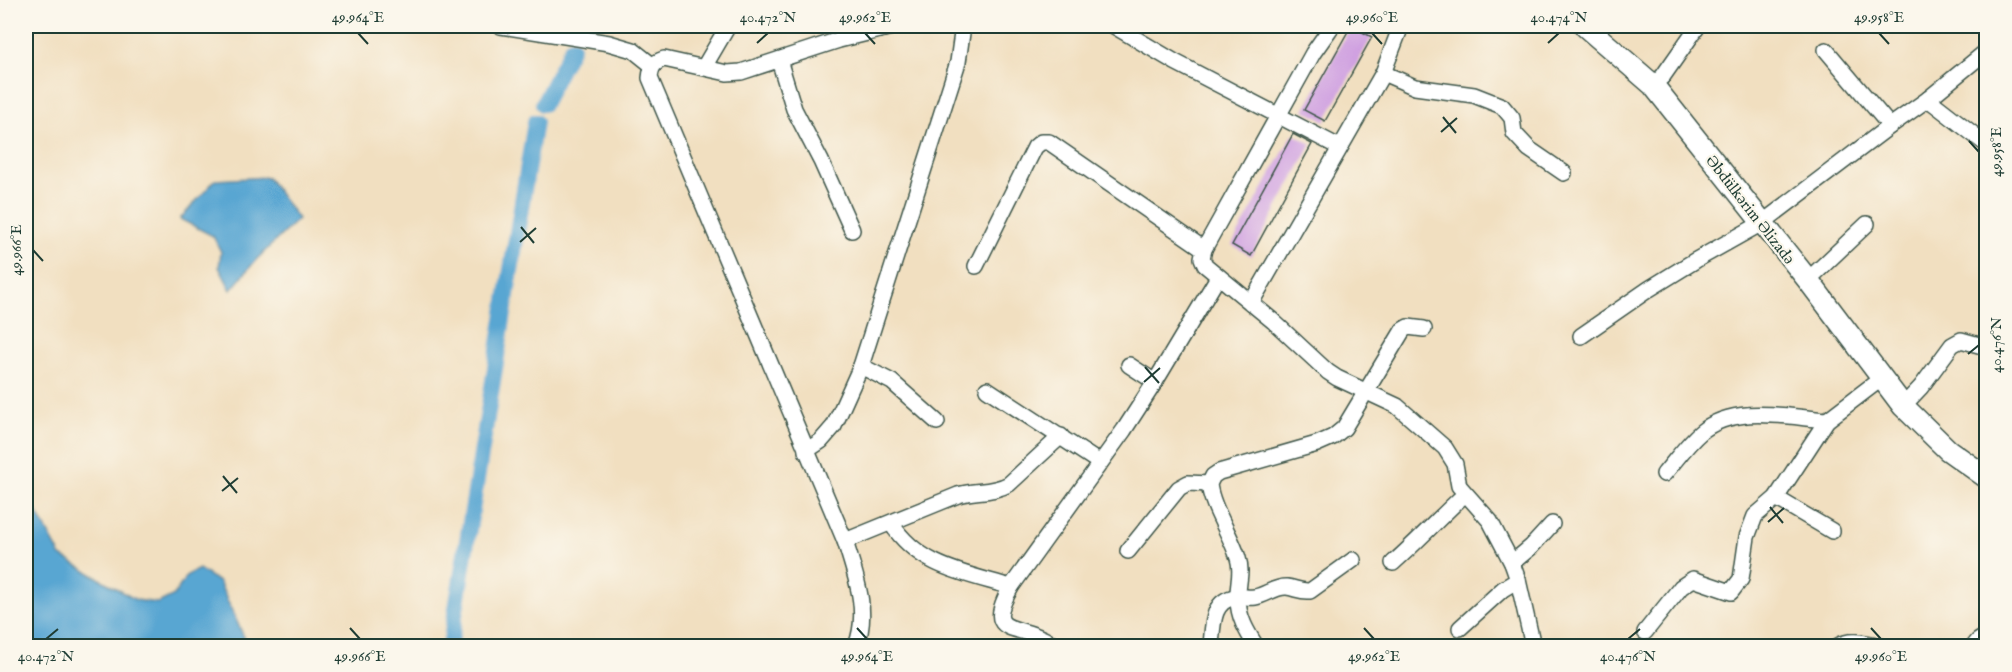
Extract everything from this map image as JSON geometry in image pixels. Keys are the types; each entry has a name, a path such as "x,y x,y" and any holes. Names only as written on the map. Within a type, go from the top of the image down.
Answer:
{"street":[{"path":"501,26 609,43 633,50 653,66"},
{"path":"704,67 728,26"},
{"path":"858,645 863,611 845,541 651,78 653,66 664,59 728,73 741,72 839,40 896,26"},
{"path":"806,451 822,441 834,426 861,366 958,62 963,26"},
{"path":"1114,26 1175,62 1339,147"},
{"path":"1332,26 1313,53 1204,249 1202,258 1205,265 1218,277 1251,303 1328,372 1397,406 1445,448 1455,464 1456,479 1464,494 1490,521 1512,563 1533,646"},
{"path":"1251,303 1383,73 1401,26"},
{"path":"1653,85 1663,76 1698,26"},
{"name":"Əbdülkərim Əlizadə","path":"1597,30 1653,85 1808,280 1904,406 1948,450 1986,477"},
{"path":"1826,51 1890,126"},
{"path":"1581,336 1696,260 1762,223 1928,99 1983,54"},
{"path":"779,60 794,109 821,161 852,230"},
{"path":"1383,73 1415,87 1474,95 1502,106 1512,118 1514,133 1528,149 1564,173"},
{"path":"1928,99 1986,144"},
{"path":"976,266 1035,147 1041,141 1049,142 1204,249"},
{"path":"1808,280 1868,224"},
{"path":"1049,646 1049,642 1043,638 1006,626 1001,621 999,613 1011,587 1155,382 1218,277"},
{"path":"1256,646 1238,609 1241,572 1238,558 1209,484 1213,476 1219,472 1317,444 1333,437 1344,428 1353,415 1365,391 1403,330 1408,327 1424,329"},
{"path":"1904,406 1952,345 1960,340 1986,347"},
{"path":"1129,365 1155,382"},
{"path":"861,366 892,382 937,422"},
{"path":"1645,632 1681,587 1693,579 1731,592 1741,579 1747,537 1755,516 1776,498 1827,420 1882,378"},
{"path":"987,389 1100,463"},
{"path":"1664,474 1700,432 1719,420 1738,416 1777,415 1827,420"},
{"path":"845,541 969,492 999,490 1009,484 1061,436"},
{"path":"1128,551 1179,488 1188,483 1209,484"},
{"path":"1393,563 1464,494"},
{"path":"1776,498 1832,531"},
{"path":"891,524 910,547 933,562 1011,587"},
{"path":"1512,563 1552,525"},
{"path":"1211,646 1214,615 1219,605 1226,599 1238,596 1255,597 1287,587 1303,592 1310,591 1353,560"},
{"path":"1460,628 1503,589 1518,580"},
{"path":"1974,646 1986,636"},
{"path":"1838,646 1844,642 1881,646"}],"water":[{"path":"267,177 298,219 256,260 231,290 219,267 221,252 213,236 180,219 215,180"},
{"path":"26,492 61,556 136,600 158,603 174,595 187,575 199,569 219,582 248,646 26,646"}],"building":[{"path":"1351,26 1372,37 1325,121 1304,110"},
{"path":"1293,134 1312,144 1251,256 1232,245"}],"waterway":[{"path":"543,104 572,47"},
{"path":"450,646 535,122"}]}
